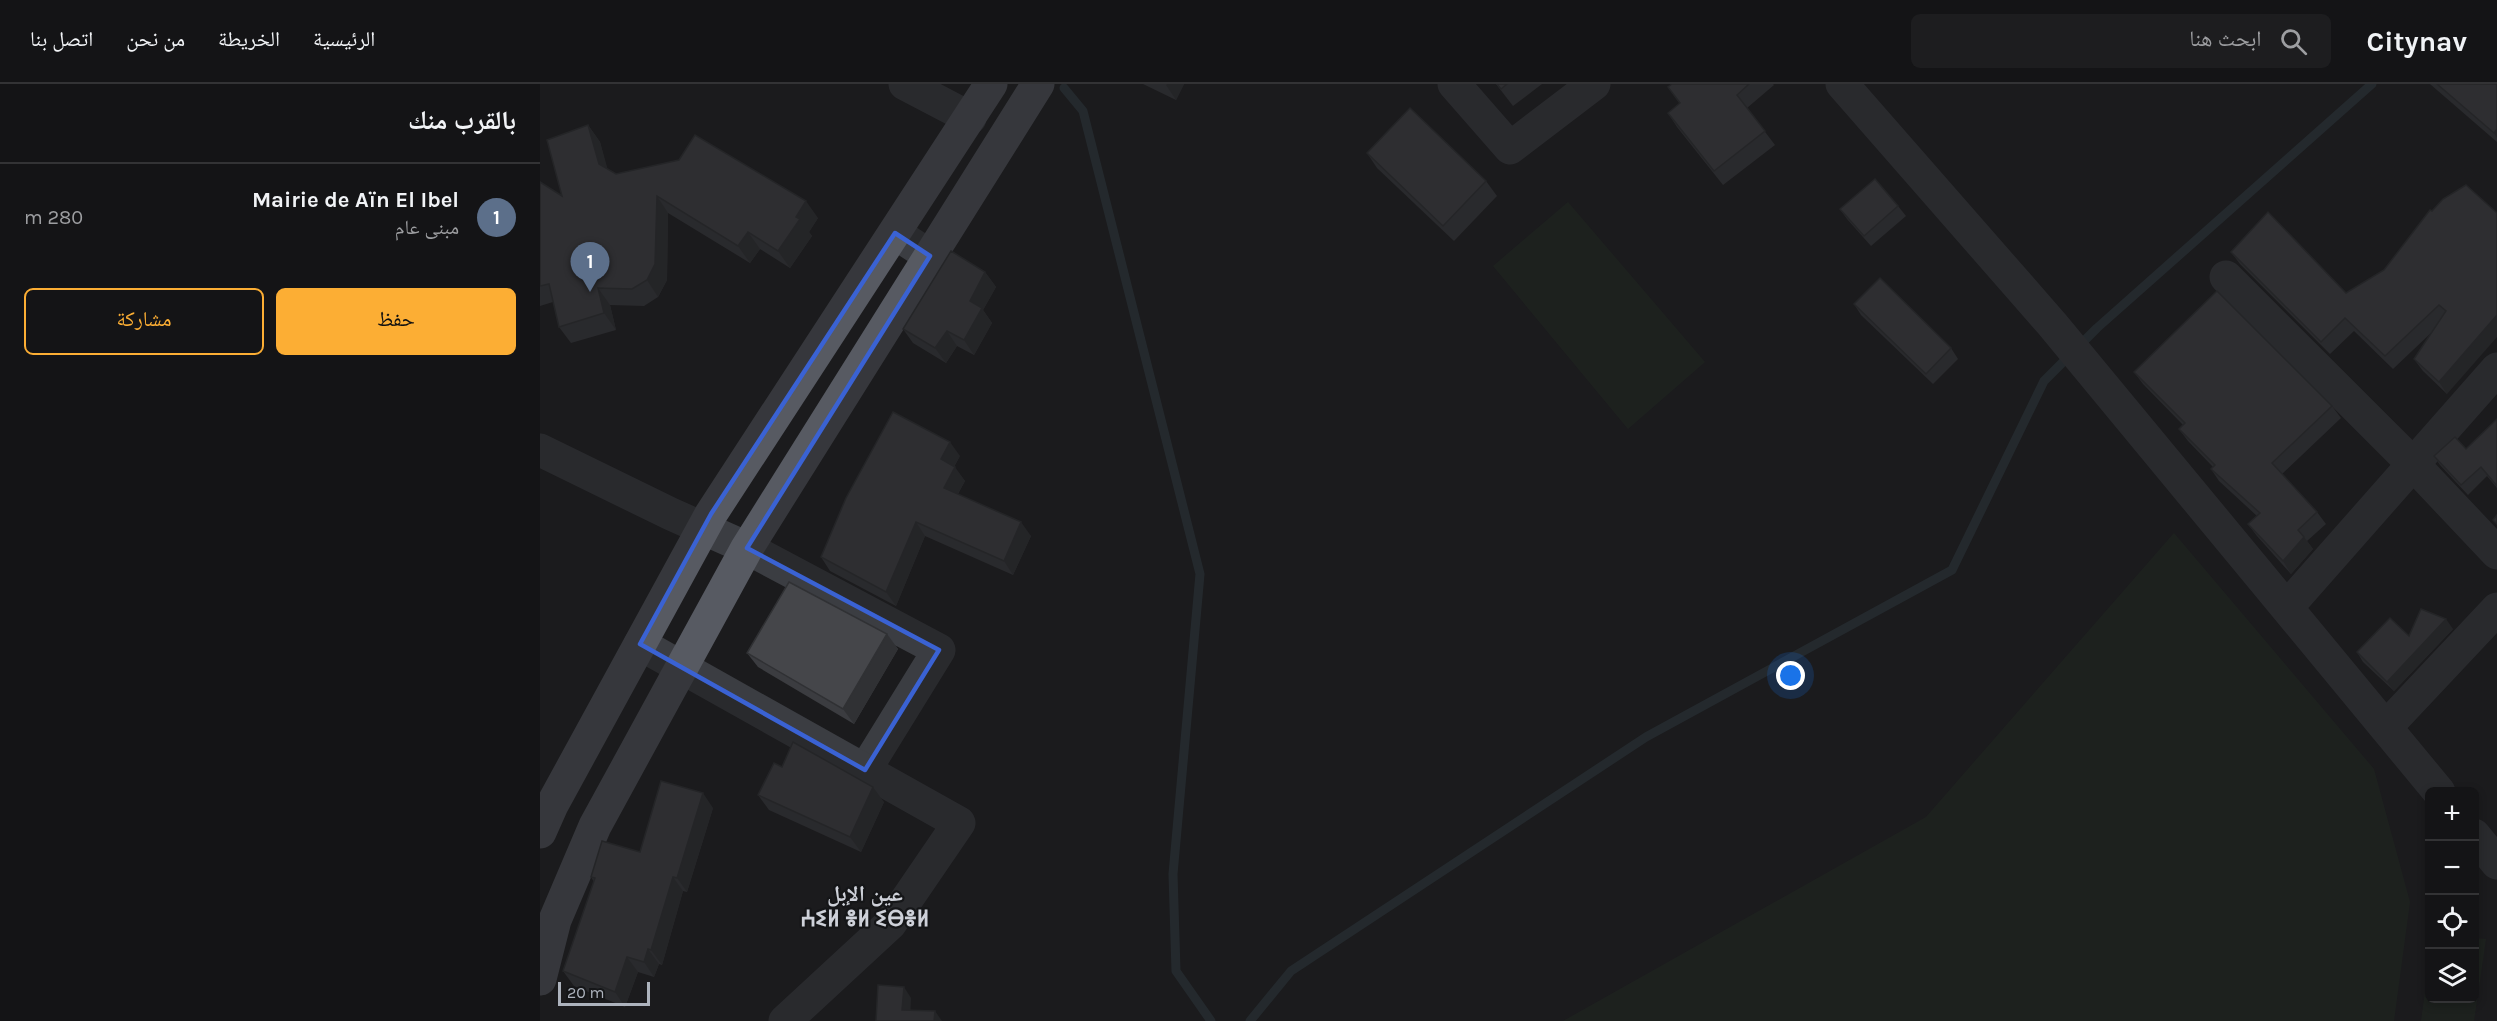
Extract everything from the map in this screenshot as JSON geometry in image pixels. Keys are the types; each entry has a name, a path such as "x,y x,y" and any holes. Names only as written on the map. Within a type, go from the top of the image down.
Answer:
{"main road":[{"path":"540,832 552,805 704,528 991,84"},
{"path":"540,979 544,942 595,826 747,548 1038,84"}],"street":[{"path":"905,84 970,118"},
{"path":"1454,84 1510,148 1594,84"},
{"path":"1842,84 2052,324 2288,606 2435,787"},
{"path":"895,233 930,256"},
{"path":"2226,277 2413,464 2497,553"},
{"path":"2288,606 2497,369"},
{"path":"540,450 747,548 939,650 865,770"},
{"path":"2386,727 2497,609"},
{"path":"640,644 959,823 890,924 785,1021"},
{"path":"2479,840 2497,863"}],"highlighted area":[{"path":"895,233 930,256 747,548 939,650 865,770 640,644 711,514"}],"shaded area":[{"path":"1568,202 1705,362 1628,429 1493,266"},
{"path":"2174,533 2374,769 2410,902 2394,1021 1563,1021 1926,817"},
{"path":"2479,938 2486,939 2479,987"},
{"path":"2425,992 2425,1003 2477,1003 2474,1021 2421,1021"}],"building":[{"path":"1497,84 1507,84 1501,89"},
{"path":"1672,84 1749,84 1737,95 1765,131 1714,171 1668,113 1680,103 1668,87"},
{"path":"2437,84 2497,84 2497,129 2494,133"},
{"path":"1410,108 1486,181 1443,226 1367,153"},
{"path":"588,125 599,164 616,174 679,160 695,135 806,201 796,217 800,219 778,251 748,232 738,246 657,196 655,264 647,280 632,289 598,288 604,313 559,327 549,284 540,286 540,182 562,196 547,140"},
{"path":"1875,179 1898,206 1864,236 1840,209"},
{"path":"2466,185 2497,213 2497,315 2439,382 2414,359 2446,311 2439,305 2385,356 2345,318 2321,342 2231,252 2268,212 2346,293 2384,270 2430,210 2432,211 2443,199"},
{"path":"951,251 985,272 970,301 982,308 964,340 947,331 935,348 903,329"},
{"path":"1880,278 1951,348 1926,374 1854,304"},
{"path":"2217,291 2332,406 2272,463 2317,512 2298,530 2304,537 2283,561 2248,524 2260,513 2211,469 2215,465 2179,429 2185,423 2134,372"},
{"path":"893,412 950,442 941,459 955,467 944,488 1021,522 1004,561 916,522 886,592 821,557 846,498"},
{"path":"2497,419 2497,486 2481,467 2461,485 2434,456 2455,437 2466,449"},
{"path":"789,582 887,634 843,709 747,653"},
{"path":"2421,609 2446,619 2387,682 2357,652 2390,618 2409,636"},
{"path":"793,742 873,787 850,837 758,795 774,763 782,767"},
{"path":"661,781 703,793 677,878 673,877 651,950 648,949 644,962 627,957 615,992 563,971 595,878 591,877 602,841 640,852"},
{"path":"878,985 904,987 902,1010 935,1011 934,1021 876,1021"}],"waterway":[{"path":"1250,1021 1291,971 1646,737 1952,570 2044,381 2097,328 2372,84"},
{"path":"1064,88 1083,111 1200,574 1173,874 1176,971 1211,1021"}],"place":[{"name":"Mairie de Aïn El Ibel","path":"590,292"}],"district":[{"name":"عين الإبل ⵄⵉⵍ ⴻⵍ ⵉⴱⴻⵍ","path":"865,906"}]}
